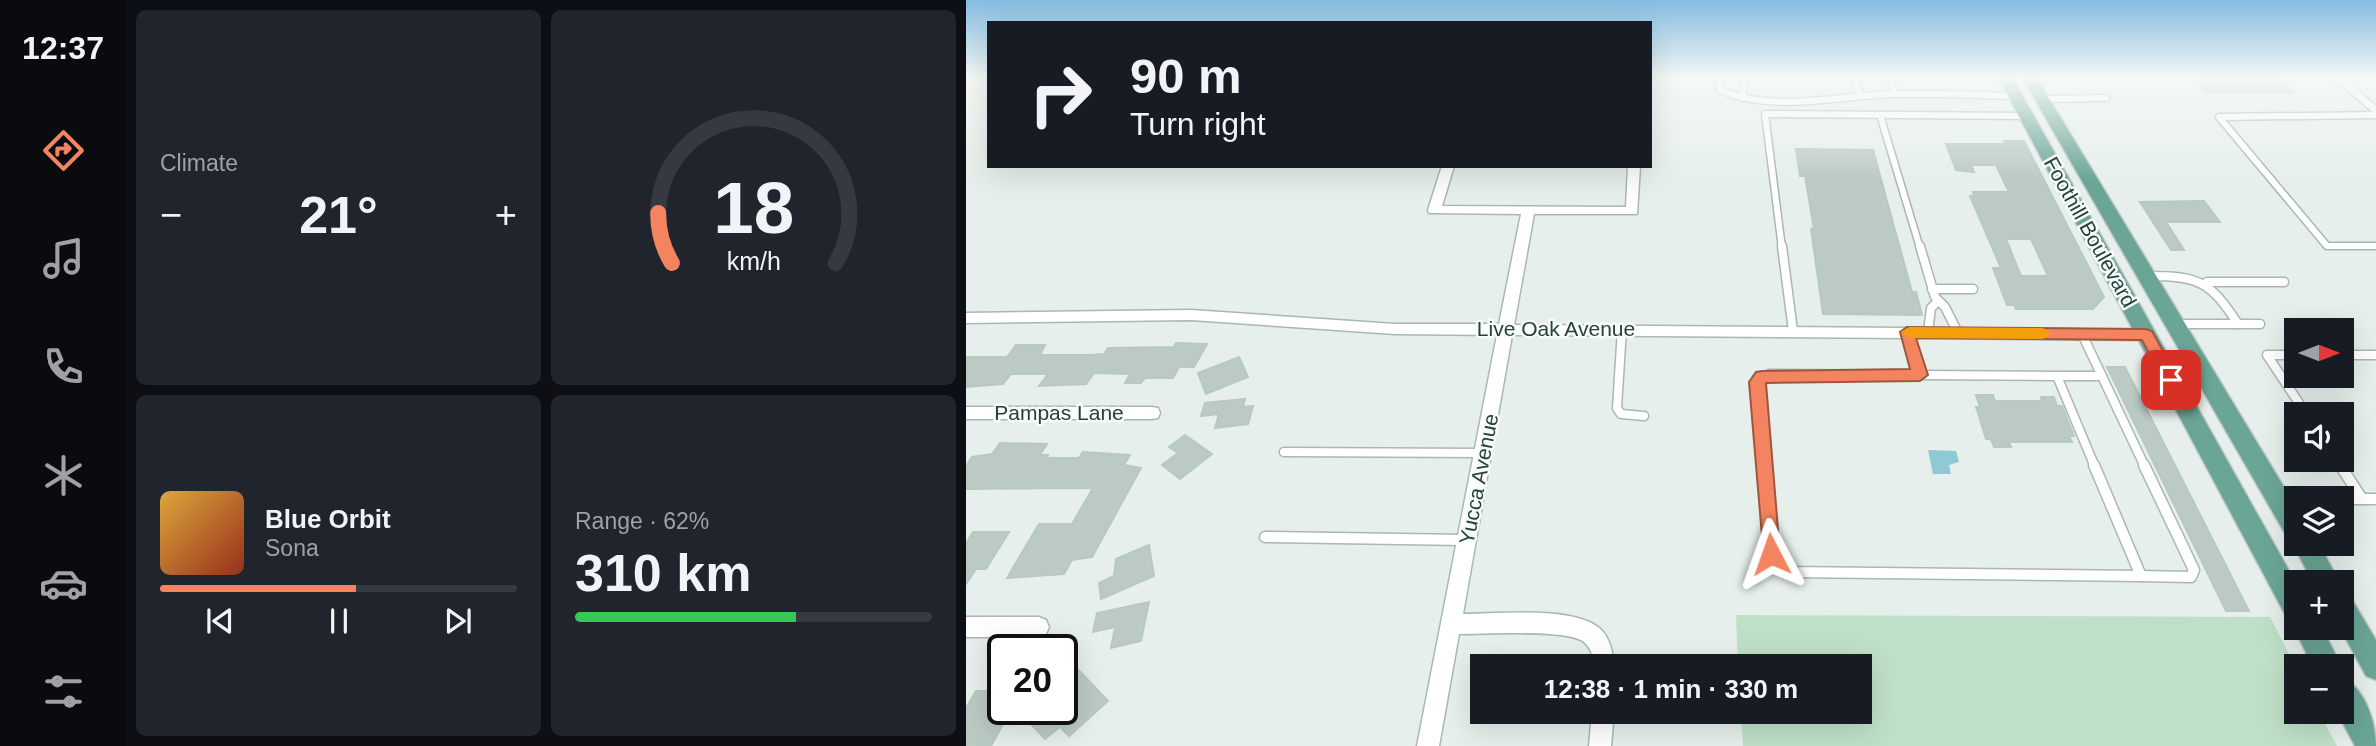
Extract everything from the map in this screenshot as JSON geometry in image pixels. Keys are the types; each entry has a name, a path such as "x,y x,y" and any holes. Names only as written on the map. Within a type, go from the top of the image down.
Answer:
{"main road":[{"name":"Foothill Boulevard","path":"2024,112 2284,587"},
{"name":"Foothill Boulevard","path":"2051,112 2176,324 2284,494"},
{"path":"2354,626 2374,659"},
{"path":"2354,714 2371,746"}],"street":[{"path":"1447,168 1434,210 1632,211 1634,168"},
{"name":"Yucca Avenue","path":"1423,746 1451,624 1528,211"},
{"name":"Live Oak Avenue","path":"967,320 1191,315 1395,329 2146,335"},
{"name":"Pampas Lane","path":"966,413 1152,414"},
{"path":"1451,624 1561,626 1588,632 1602,649 1603,654"},
{"path":"966,627 1039,627"},
{"path":"1601,746 1602,724"}],"lane":[{"path":"1793,331 1765,114 2026,116"},
{"path":"2376,114 2219,117 2327,246 2376,246"},
{"path":"1880,115 1932,289 1937,302 1945,307 1958,333"},
{"path":"2147,276 2183,275 2207,282 2284,282"},
{"path":"2207,282 2218,292 2238,324"},
{"path":"1932,289 1973,289"},
{"path":"1928,332 1931,308 1937,302"},
{"path":"2176,324 2260,324"},
{"path":"1622,329 1617,408 1621,414 1644,416"},
{"path":"1907,332 1920,375"},
{"path":"2082,334 2102,376 2194,570 2191,577 1789,572 1776,567 1771,554 1757,382 1769,374 2102,376"},
{"path":"2284,355 2267,355 2284,380"},
{"path":"2354,355 2376,355"},
{"path":"2057,376 2141,576"},
{"path":"1284,452 1484,453"},
{"path":"2345,472 2362,499"},
{"path":"2354,499 2376,499"},
{"path":"1265,537 1467,540"}],"green space":[{"path":"1736,615 2270,617 2289,654 2284,654 2284,724 2325,724 2337,746 1743,746 1742,724 1872,724 1872,654 1738,654"}],"water":[{"path":"1928,450 1956,451 1959,462 1949,465 1951,474 1933,474"}],"building":[{"path":"2004,141 2024,141 2104,297 2093,309 2016,309 2014,305 2007,305 1993,268 2001,268 1970,196 1974,196 1973,192 2009,192 1996,165 1971,165 1974,172 1956,170 1946,144 2005,144","holes":["2006,239 2031,239 2048,276 2021,276"]},
{"path":"1796,149 1873,150 1912,292 1916,292 1922,315 1823,314 1811,229 1814,229 1805,176 1800,176"},
{"path":"2204,201 2220,222 2166,222 2184,250 2171,250 2140,202"},
{"path":"1176,343 1207,344 1194,367 1179,367 1173,378 1145,378 1141,383 1125,383 1130,374 1094,373 1086,384 1039,386 1048,374 1011,374 1003,384 966,387 966,357 1007,357 1016,345 1045,345 1040,355 1089,355 1104,354 1108,348 1174,347"},
{"path":"1239,357 1248,377 1206,394 1198,373"},
{"path":"2107,367 2125,367 2249,611 2226,611"},
{"path":"1976,395 1993,395 1995,401 2042,401 2041,397 2054,397 2057,406 2062,406 2074,436 2069,436 2072,442 2009,442 2011,447 1994,447 1991,439 1986,439 1976,407 1980,407"},
{"path":"1245,399 1243,407 1253,406 1248,424 1215,428 1219,414 1201,416 1205,403"},
{"path":"1185,435 1212,454 1180,479 1162,465 1178,453 1169,447"},
{"path":"1000,443 1047,444 1040,455 1048,455 1047,458 1079,458 1083,452 1130,455 1124,465 1141,468 1092,557 1072,560 1064,574 1007,578 1039,524 1072,524 1093,488 966,489 966,466 972,457 992,454"},
{"path":"973,532 1009,532 986,569 976,569 966,584 966,543"},
{"path":"1149,545 1154,576 1101,599 1099,583 1114,576 1116,559"},
{"path":"1149,602 1141,641 1111,648 1115,627 1093,632 1097,613"},
{"path":"1078,669 1108,701 1069,736 1060,727 1045,739 1032,725 1078,725"},
{"path":"976,691 987,691 987,725 1003,725 991,746 966,746 966,708"}],"slow traffic":[{"path":"1909,332 2043,334"}],"route":[{"path":"1771,554 1757,382 1762,377 1769,374 1920,375 1907,332 2146,335 2171,380"}]}
